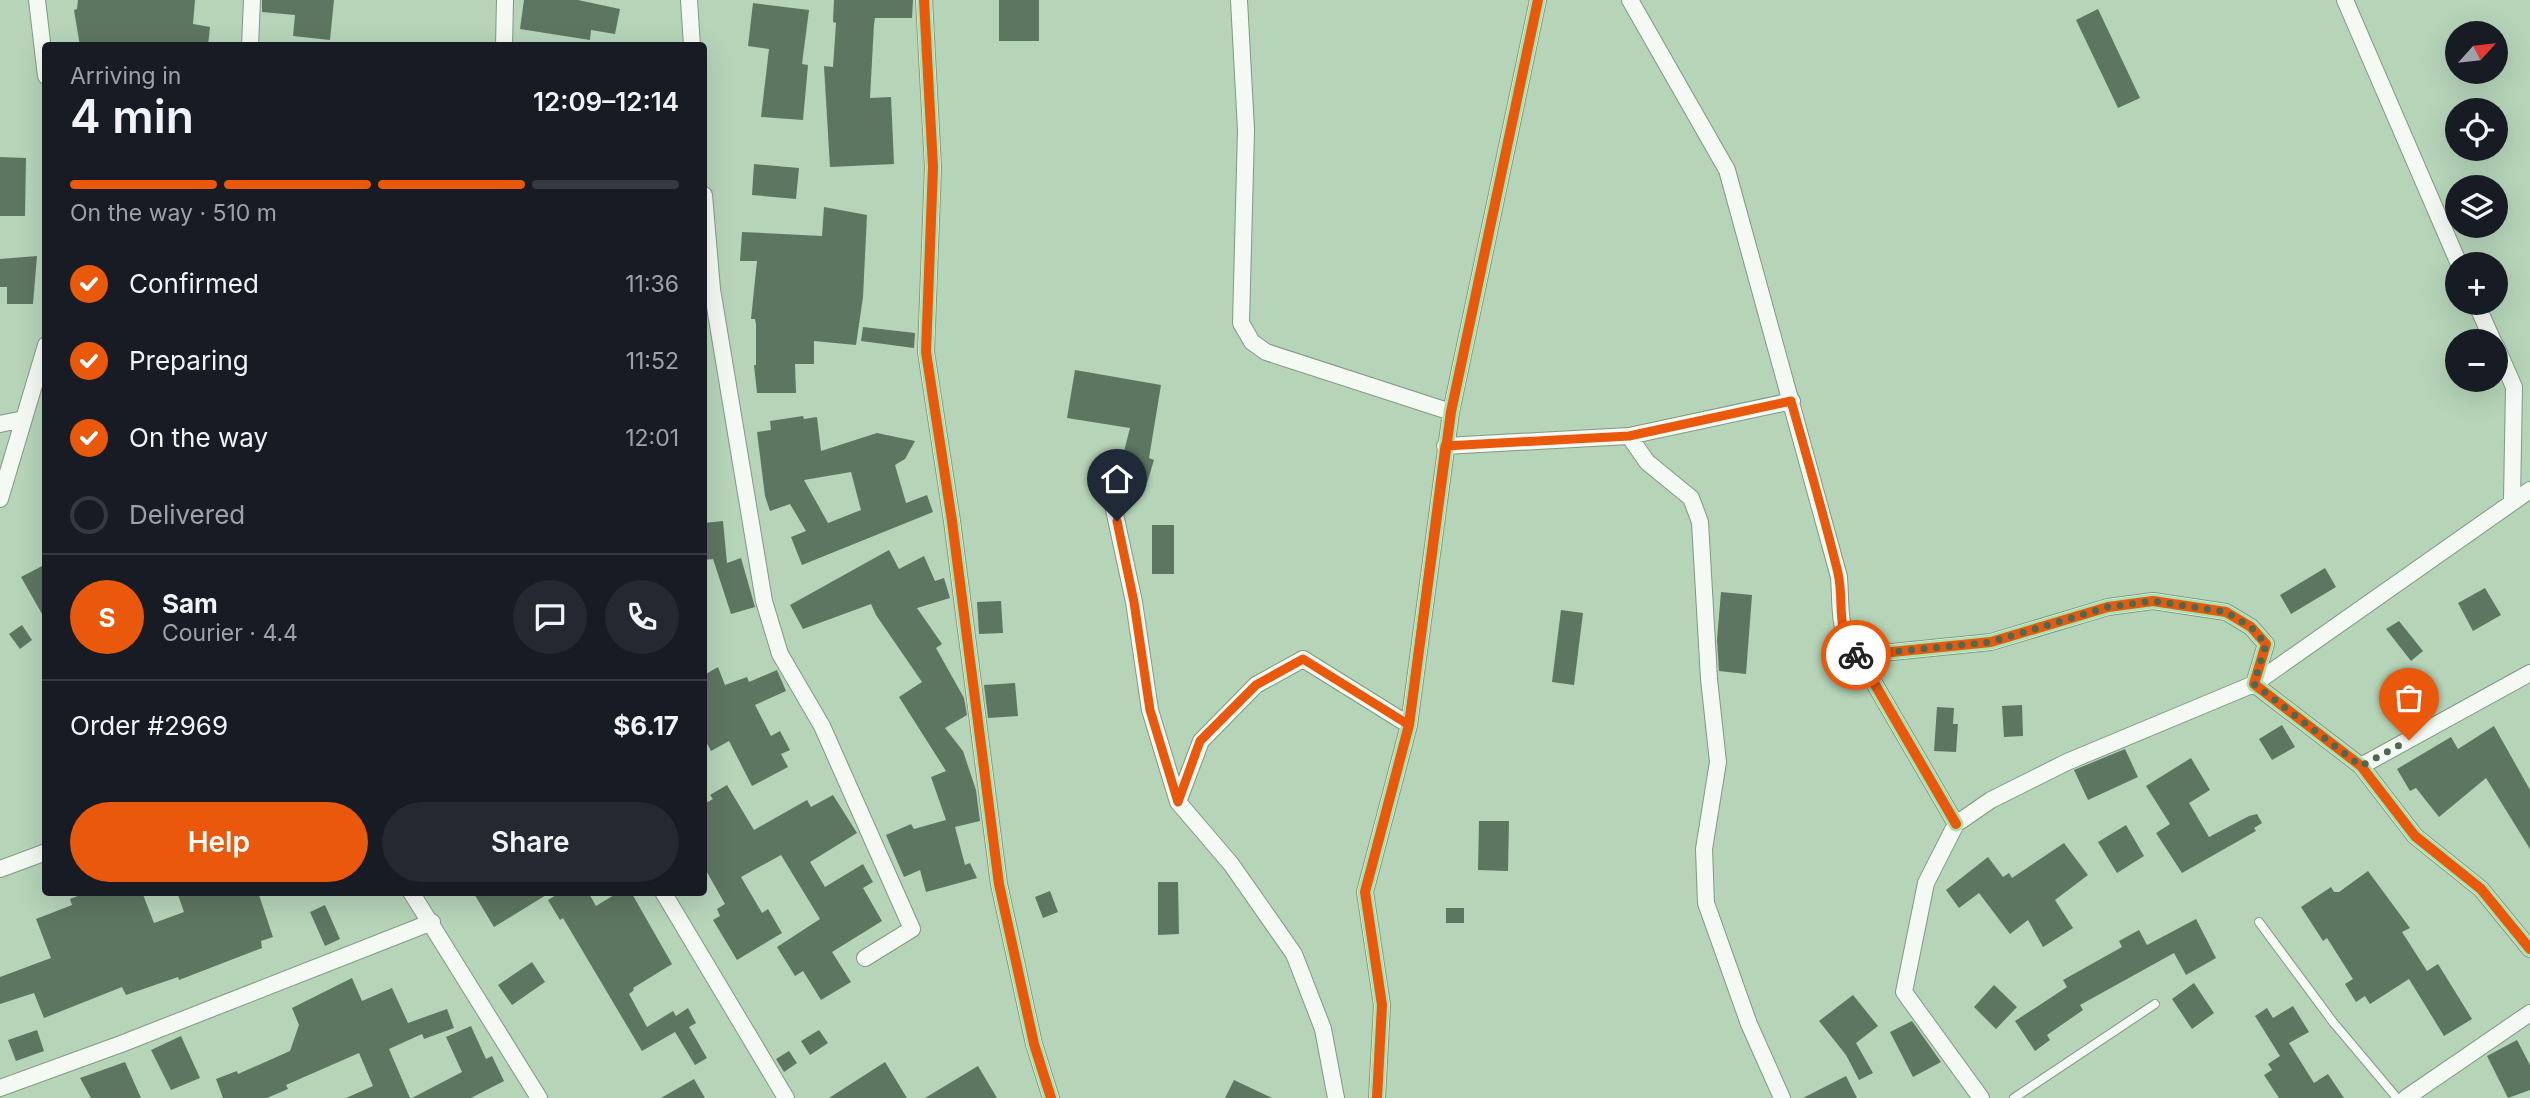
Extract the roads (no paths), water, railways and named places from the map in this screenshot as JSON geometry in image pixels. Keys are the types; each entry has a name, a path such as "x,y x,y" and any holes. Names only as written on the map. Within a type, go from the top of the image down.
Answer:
{"street":[{"path":"37,0 42,42"},
{"path":"250,42 253,0"},
{"path":"504,42 505,0"},
{"path":"690,0 692,42"},
{"path":"923,0 933,167 926,352 952,521 999,884 1034,1044 1051,1098"},
{"path":"1239,0 1246,130 1241,323 1252,342 1266,352 1451,412"},
{"path":"1377,1098 1382,1005 1365,891 1409,725 1451,412 1538,0"},
{"path":"1630,0 1727,170 1839,577 1840,624 1846,642 1863,664 1956,824"},
{"path":"2346,0 2454,252"},
{"path":"707,230 712,289 764,601 780,654 822,726 912,929 865,958"},
{"path":"0,499 42,358"},
{"path":"2508,373 2514,387 2512,500"},
{"path":"1445,446 1629,436 1791,401"},
{"path":"0,424 24,419"},
{"path":"1629,436 1647,462 1690,498 1700,522 1709,679 1718,762 1704,849 1706,903 1749,1024 1782,1098"},
{"path":"1105,468 1134,602 1150,710 1178,802 1231,864 1293,954 1323,1029 1336,1098"},
{"path":"1982,1098 1904,992 1926,883 1956,824 1991,800 2067,762 2254,684 2512,500 2530,490"},
{"path":"1863,664 1882,653 1991,642 2108,607 2153,601 2226,612 2251,627 2266,644 2254,684"},
{"path":"1178,802 1200,741 1256,685 1303,659 1409,725"},
{"path":"2361,766 2530,673"},
{"path":"2254,684 2361,766 2416,836 2481,889 2530,949"},
{"path":"0,869 42,853"},
{"path":"414,896 432,922 535,1097"},
{"path":"665,896 786,1098"},
{"path":"0,1088 121,1044 432,922"},
{"path":"2406,1098 2530,1013"}],"lane":[{"path":"2259,922 2333,1022 2397,1098"},
{"path":"2014,1098 2155,1004"}]}
